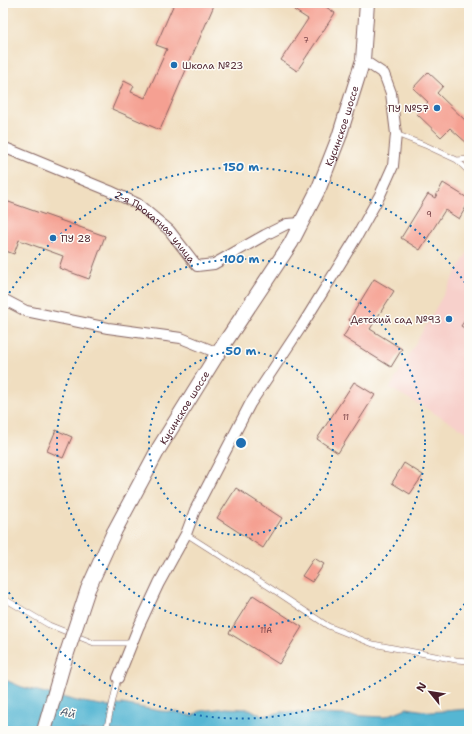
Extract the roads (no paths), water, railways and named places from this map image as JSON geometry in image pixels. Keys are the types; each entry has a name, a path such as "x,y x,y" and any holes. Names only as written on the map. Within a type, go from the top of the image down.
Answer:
{"main road":[{"name":"Кусинское шоссе","path":"44,731 63,665 88,589 114,532 159,448 218,353 291,243 319,188 336,144 364,60 367,3"}],"street":[{"path":"118,678 159,582 186,534 195,510 250,404 303,324 356,238 380,195 393,166 396,134 391,93 384,74 364,60"},
{"name":"2-я Прокатная улица","path":"3,147 138,204 169,230 197,266 214,264 287,224 301,223"},
{"path":"3,299 26,311 108,328 181,338 218,353"}],"lane":[{"path":"396,134 427,146 456,160 469,172"},
{"path":"456,160 469,159"},
{"path":"186,534 328,626 373,644 456,660 469,661"},
{"path":"3,598 49,625 94,643 132,643"},
{"path":"106,731 118,678"}],"water":[{"name":"Ай","path":"3,679 22,687 77,701 112,707 122,704 160,711 177,712 192,716 200,711 226,708 250,709 263,716 282,712 384,717 407,708 431,712 469,709 469,731 3,731"}],"place":[{"name":"Школа №23","path":"174,65"},
{"name":"ПУ №57","path":"437,108"},
{"name":"ПУ 28","path":"53,238"},
{"name":"Детский сад №93","path":"449,319"}]}
